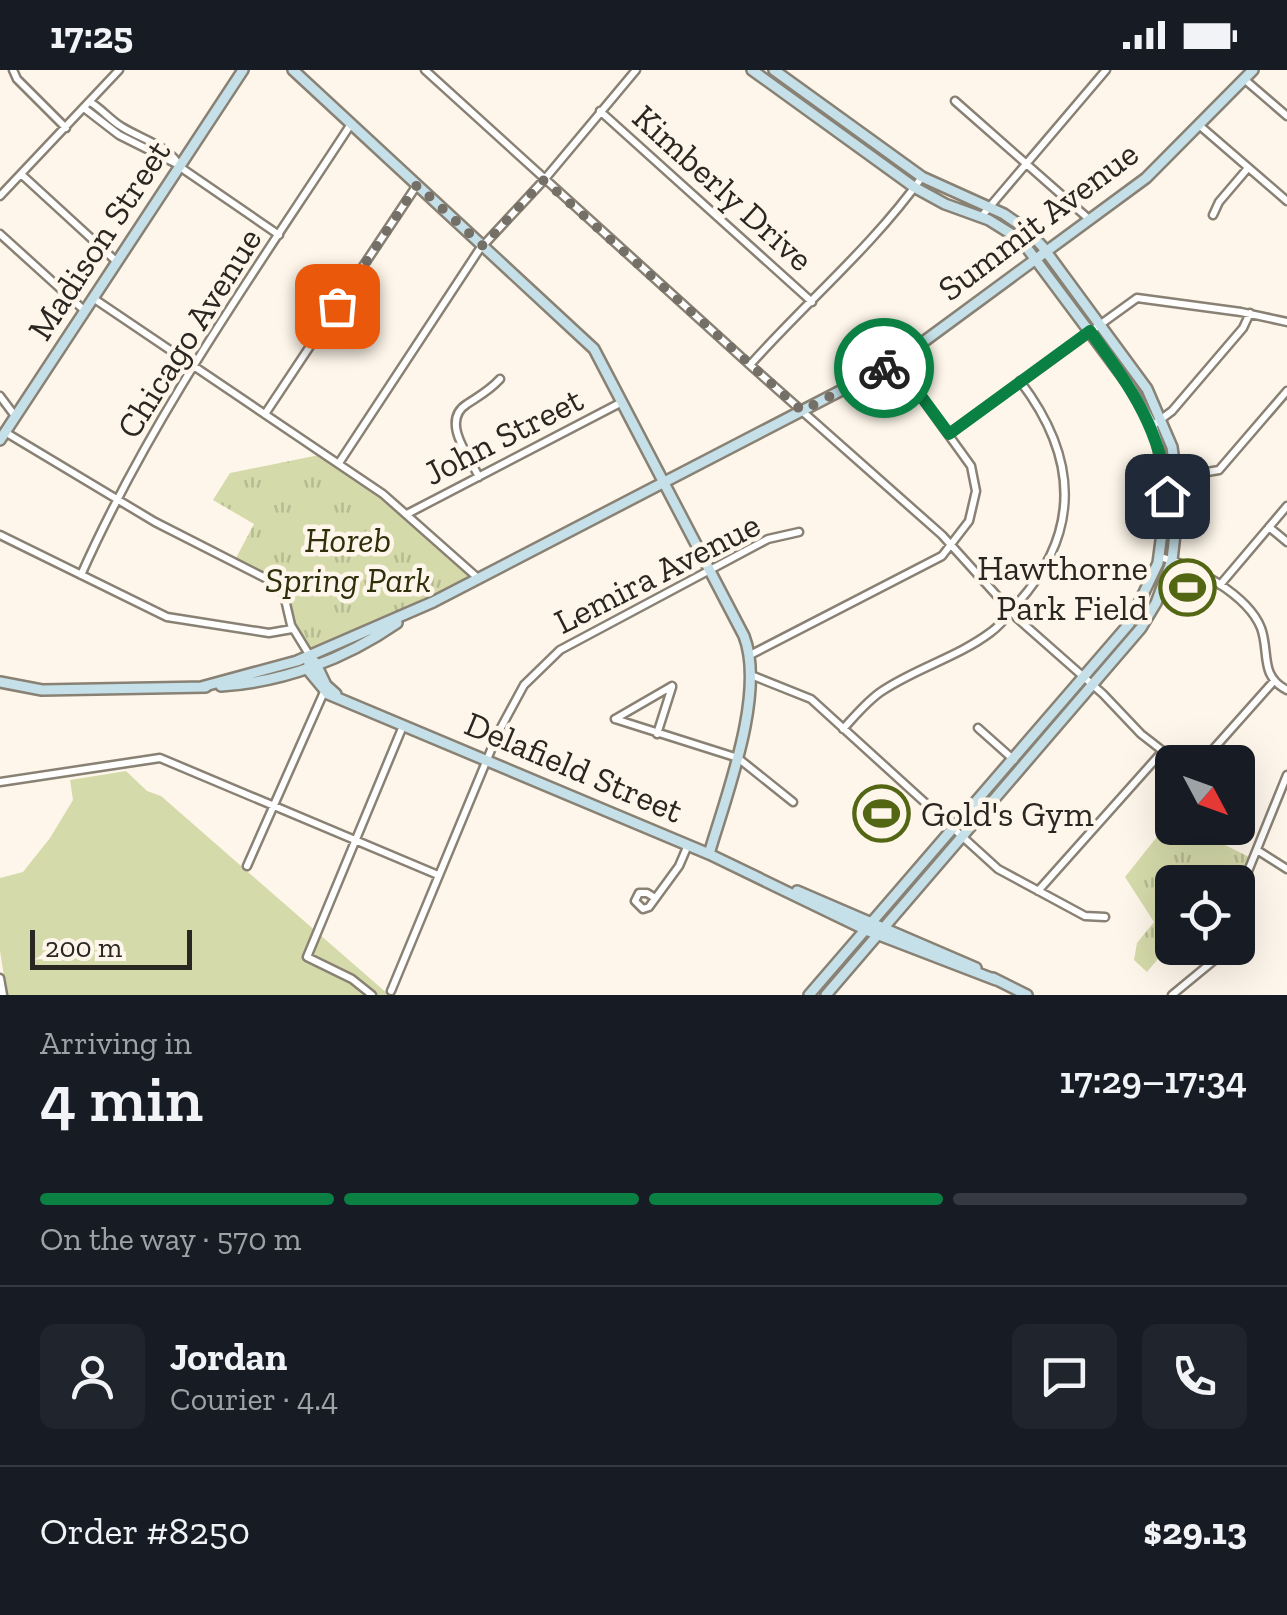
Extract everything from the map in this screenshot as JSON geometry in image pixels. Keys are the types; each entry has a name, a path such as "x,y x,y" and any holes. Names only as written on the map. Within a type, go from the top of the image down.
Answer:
{"street":[{"path":"12,70 16,79 66,128"},
{"path":"0,196 120,70"},
{"name":"Madison Street","path":"2,436 244,70"},
{"path":"293,70 594,349 744,636 750,655 751,675 738,758 708,854"},
{"path":"425,70 952,546 1011,612 1155,745"},
{"path":"339,463 483,246 636,70"},
{"path":"752,70 914,187 1013,234 1037,259 1137,397 1152,426 1166,479 1167,514 1160,557 1136,613 813,991 826,995 1148,618 1172,560 1179,519 1178,478 1162,420 1147,389 1047,252 1021,225 922,177 774,70"},
{"path":"982,217 1106,70"},
{"name":"Summit Avenue","path":"310,656 478,579 896,362 1146,178 1253,70"},
{"path":"1244,79 1287,116"},
{"path":"955,101 1090,220"},
{"path":"87,105 163,149 176,158 178,166 279,234"},
{"name":"Kimberly Drive","path":"600,111 812,302"},
{"name":"Chicago Avenue","path":"81,575 118,499 194,366 351,124"},
{"path":"1199,125 1287,201"},
{"path":"1213,215 1248,168"},
{"path":"21,174 117,262"},
{"path":"750,366 838,277 922,177"},
{"path":"266,414 417,185"},
{"path":"1013,234 1021,225"},
{"path":"0,234 84,311"},
{"path":"1060,290 1070,282"},
{"path":"93,298 339,463 407,514 478,579"},
{"path":"949,434 1137,298 1287,322"},
{"path":"1152,426 1162,420 1243,328 1250,314"},
{"path":"750,655 936,560 952,546 972,515 976,492 970,466 896,362"},
{"path":"479,476 454,422 461,408 489,391 500,379"},
{"path":"844,729 880,692 982,638 1034,585 1051,556 1062,524 1062,463 1044,414 1020,382"},
{"path":"1166,479 1219,470 1287,391"},
{"path":"0,396 16,416"},
{"name":"John Street","path":"407,514 622,402"},
{"path":"2,436 171,531 273,582 284,596 292,628 310,656 324,692 247,866"},
{"path":"1220,585 1287,506"},
{"path":"1269,527 1287,542"},
{"name":"Lemira Avenue","path":"391,990 516,697 547,660 574,640 768,539 800,532"},
{"path":"0,535 167,617 269,633 292,628"},
{"path":"1160,557 1200,570 1256,618 1264,638 1266,664 1274,680 1287,690"},
{"name":"Summit Avenue","path":"313,668 411,612"},
{"path":"201,688 310,656"},
{"path":"0,682 42,690 201,688 260,682 313,668"},
{"path":"313,668 342,698"},
{"path":"751,675 808,697 998,869 1085,916 1104,918"},
{"path":"1217,745 1274,680"},
{"path":"657,734 672,686 615,720 657,734 738,758 794,802"},
{"name":"Delafield Street","path":"324,692 688,845 1026,995"},
{"path":"1069,696 1078,704"},
{"path":"372,995 352,978 308,958 404,725"},
{"path":"978,728 1023,768"},
{"path":"0,782 156,757 438,875"},
{"path":"1038,891 1155,760"},
{"path":"1251,865 1287,774"},
{"path":"655,898 679,866 688,845"},
{"path":"1258,850 1287,869"},
{"path":"924,862 934,871"},
{"path":"898,893 908,900"},
{"path":"836,964 846,972"},
{"path":"1172,995 1208,965"},
{"path":"0,978 2,995"}],"green space":[{"name":"Horeb Spring Park","path":"319,455 382,497 471,578 313,652 294,624 289,596 278,581 236,558 254,524 213,500 230,473"},
{"path":"126,771 147,791 161,796 389,995 7,995 0,951 0,878 23,872 50,838 73,800 70,780"},
{"path":"1155,839 1155,845 1225,845 1249,857 1245,865 1155,865 1155,962 1147,972 1134,960 1137,943 1154,922 1125,877"}],"way so far":[{"path":"337,306 417,185 483,246 544,180 802,411 884,368"}],"place":[{"name":"Hawthorne Park Field","path":"1187,588"},
{"name":"Gold's Gym","path":"882,814"}],"route":[{"path":"884,368 896,362 949,434 1090,331 1150,422 1164,468 1167,496"}]}
